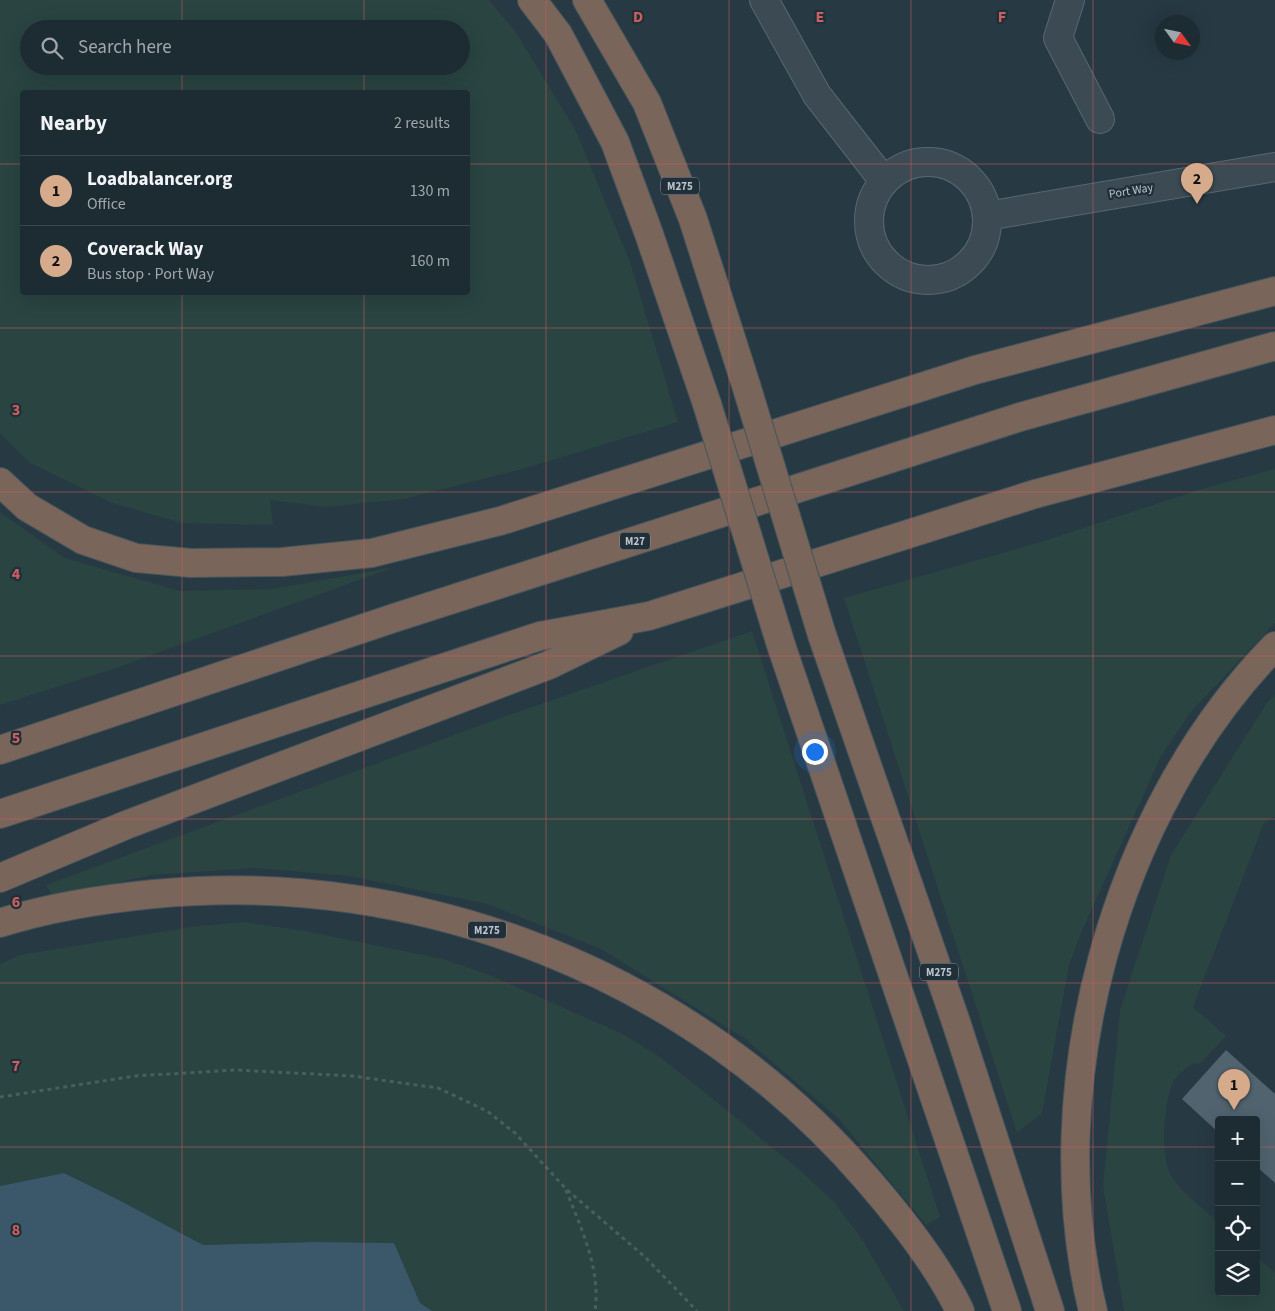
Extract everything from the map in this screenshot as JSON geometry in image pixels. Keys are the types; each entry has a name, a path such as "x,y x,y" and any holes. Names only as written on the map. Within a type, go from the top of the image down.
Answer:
{"highway":[{"path":"532,0 558,34 615,142 649,234 707,404 781,645 1007,1311"},
{"name":"M275","path":"587,0 647,103 693,219 822,635 956,1022 1050,1311"},
{"path":"0,482 27,507 83,540 136,558 191,563 282,562 372,553 500,521 975,370 1275,291"},
{"name":"M27","path":"0,750 394,618 1001,423 1275,346"},
{"path":"0,814 540,636 649,616 1034,494 1275,430"},
{"path":"0,878 126,825 549,665 649,616"},
{"path":"1093,1311 1087,1287 1077,1220 1075,1155 1079,1087 1087,1032 1105,946 1126,884 1155,819 1186,762 1219,713 1259,662 1275,646"},
{"name":"M275","path":"0,923 73,905 126,897 180,892 245,890 305,893 396,906 477,926 556,954 592,970 670,1012 734,1054 770,1083 815,1124 852,1162 889,1205 916,1240 960,1311"}],"street":[{"path":"764,0 817,95 884,181"},
{"path":"1070,0 1058,38 1100,119"},
{"path":"933,162 953,167 970,179 982,196 987,216 985,237 979,251 965,267 948,277 927,281 911,278 892,269 878,254 870,235 868,219 872,198 884,181 900,168 913,164 933,162"},
{"name":"Port Way","path":"987,216 1275,167"}],"path":[{"path":"0,1096 135,1076 236,1070 352,1076 438,1088 487,1111 515,1133 566,1189 645,1257 697,1311"},
{"path":"566,1189 588,1247 594,1274 595,1311"}],"green space":[{"path":"0,0 489,0 515,31 575,129 630,262 678,422 526,468 404,499 326,507 270,500 273,525 182,523 112,503 30,463 0,433"},
{"path":"1275,469 1275,623 1190,713 1161,756 1082,931 1069,965 1042,1113 1017,1133 844,598 1044,541 1201,489"},
{"path":"0,512 65,558 180,591 272,589 395,567 119,667 0,705"},
{"path":"752,631 940,1217 926,1225 838,1118 744,1038 601,949 487,904 349,876 255,868 152,875 53,897 46,885 500,718"},
{"path":"1275,695 1275,817 1264,823 1193,1007 1226,1036 1200,1064 1193,1063 1173,1082 1167,1102 1164,1143 1165,1157 1172,1177 1188,1196 1215,1220 1215,1296 1260,1296 1260,1260 1275,1273 1275,1311 1124,1311 1103,1186 1120,1010 1171,855 1266,704"},
{"path":"244,922 300,930 443,959 487,974 621,1033 657,1055 701,1089 801,1171 834,1202 862,1239 904,1311 432,1311 420,1303 394,1243 315,1242 203,1245 64,1173 0,1186 0,964 19,955 197,926"}],"water":[{"path":"64,1173 203,1245 315,1242 394,1243 420,1303 432,1311 0,1311 0,1186"}],"building":[{"path":"1226,1050 1275,1094 1275,1183 1260,1170 1260,1116 1215,1116 1215,1129 1182,1099"}],"place":[{"name":"Coverack Way","path":"1197,204"},
{"name":"Loadbalancer.org","path":"1234,1110"}]}
